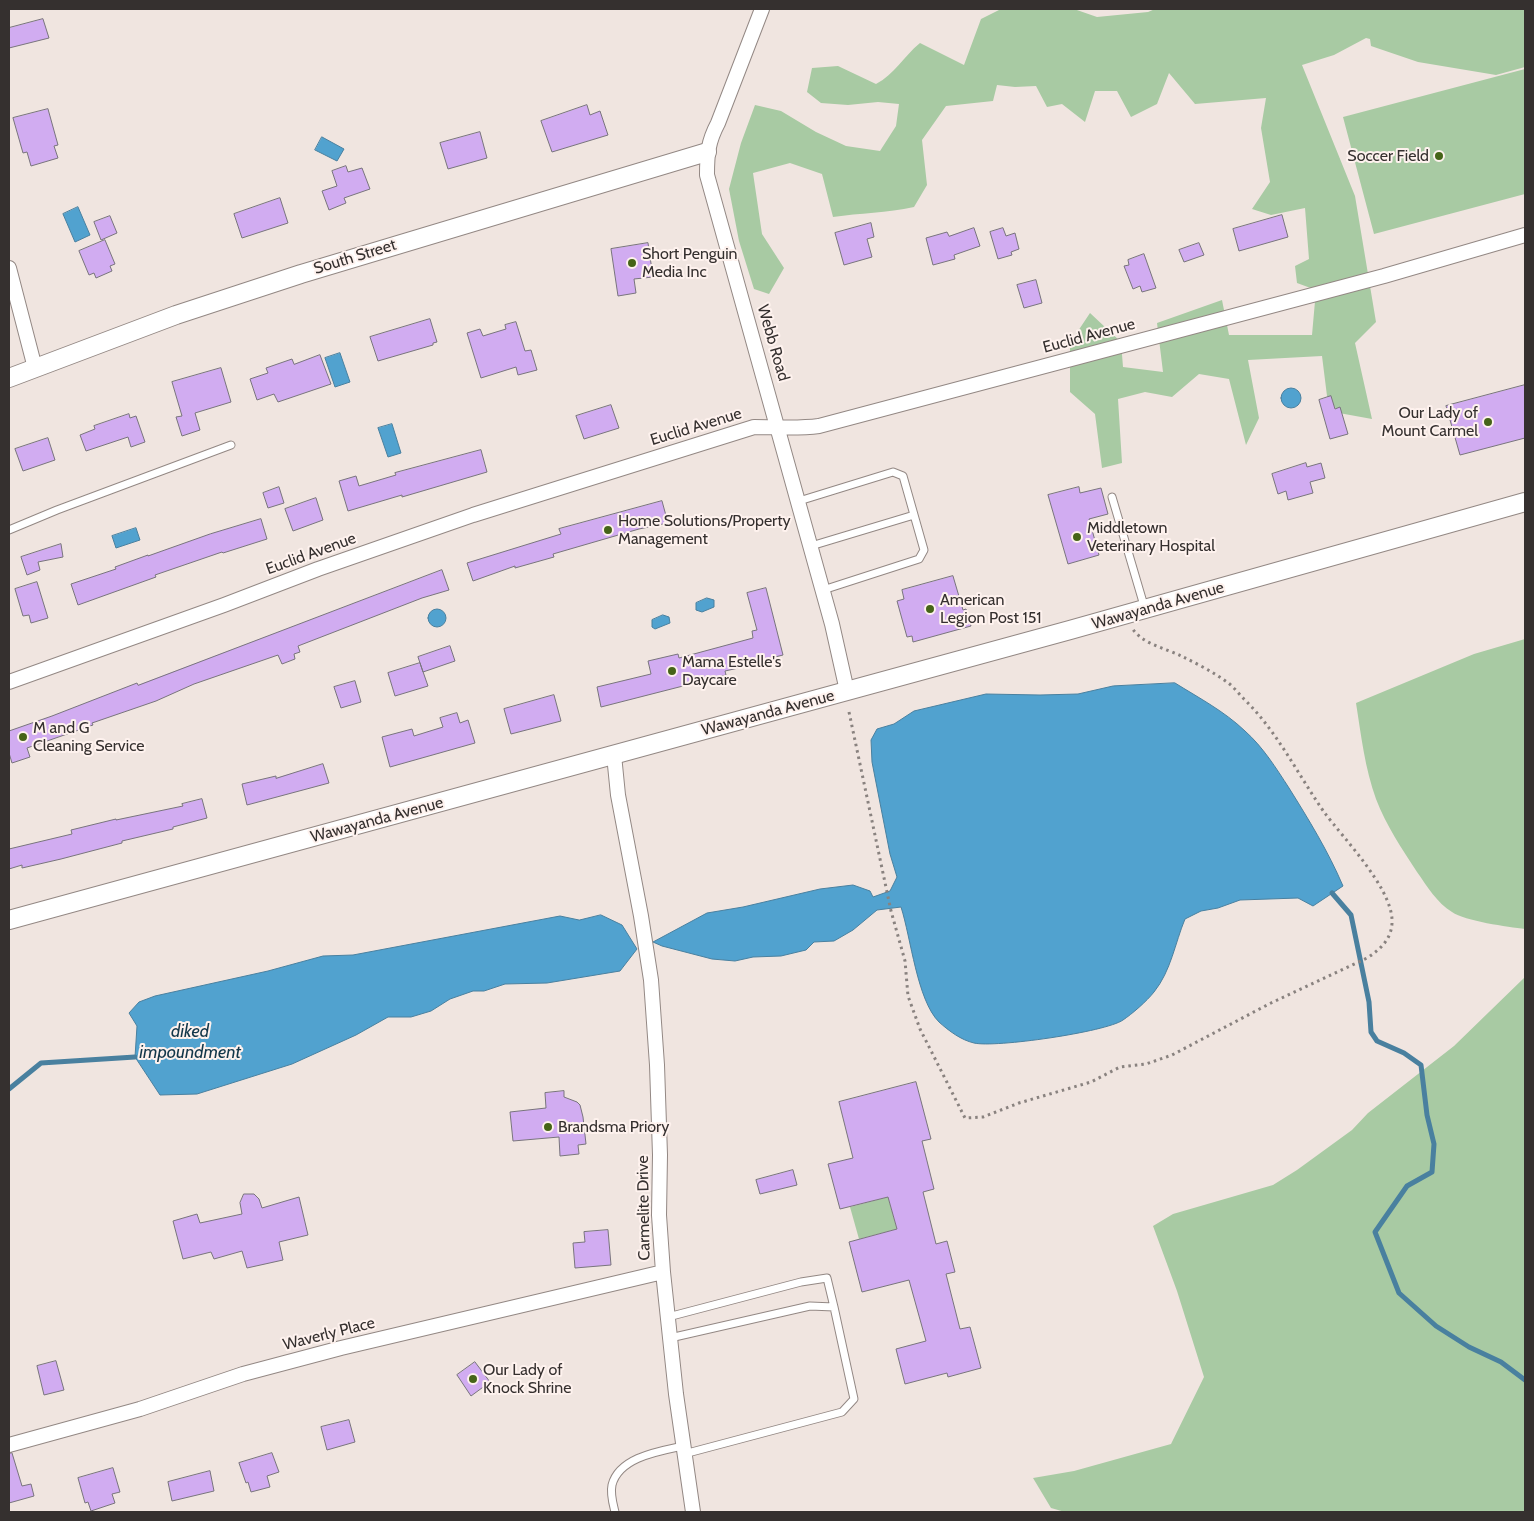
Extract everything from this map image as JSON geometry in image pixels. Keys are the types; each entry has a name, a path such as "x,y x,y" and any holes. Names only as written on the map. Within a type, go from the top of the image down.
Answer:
{"street":[{"name":"Webb Road","path":"762,9 710,139 707,152 707,175 799,501 847,691"},
{"name":"South Street","path":"9,378 176,315 301,274 707,152"},
{"name":"Euclid Avenue","path":"9,682 472,515 754,427 778,426 798,429 819,426 1384,276 1525,235"},
{"path":"9,268 35,368"},
{"name":"Wawayanda Avenue","path":"9,920 1145,610 1525,502"},
{"name":"Carmelite Drive","path":"614,755 618,795 651,980 657,1065 660,1155 659,1214 663,1272 693,1512"},
{"name":"Waverly Place","path":"9,1445 140,1409 243,1374 360,1344 663,1272"}],"lane":[{"path":"9,530 57,510 231,445"},
{"path":"799,501 893,472 903,476 924,550 919,559 823,590"},
{"path":"1112,497 1145,610"},
{"path":"811,546 914,514"},
{"path":"615,1512 612,1485 627,1465 640,1457 684,1450 842,1412 854,1399 827,1278 801,1282 668,1318"},
{"path":"670,1338 810,1306 834,1307"}],"path":[{"path":"849,712 891,911 905,960 908,996 920,1029 965,1118 982,1117 1019,1103 1091,1082 1120,1067 1146,1064 1172,1055 1277,1000 1367,958 1381,949 1388,941 1392,921 1390,908 1385,896 1358,853 1324,812 1271,729 1250,704 1228,682 1182,656 1148,642 1134,632 1123,615"}],"green space":[{"path":"1001,9 1074,9 1097,17 1148,12 1155,9 1525,9 1525,67 1496,75 1418,62 1371,46 1370,39 1366,38 1334,55 1302,65 1355,196 1376,322 1355,343 1372,419 1339,413 1327,396 1322,356 1248,360 1259,418 1246,445 1229,379 1199,374 1172,397 1145,392 1118,399 1122,463 1102,468 1095,414 1070,392 1070,343 1090,313 1121,342 1123,367 1163,372 1157,323 1222,300 1229,335 1312,335 1316,290 1297,283 1295,266 1309,259 1305,208 1271,215 1252,209 1270,182 1261,128 1266,98 1195,104 1169,73 1157,104 1131,117 1117,91 1095,91 1085,122 1062,104 1047,107 1036,86 1015,87 997,85 993,101 946,106 922,140 927,185 914,207 894,211 833,217 822,174 790,163 753,173 762,234 784,268 769,294 754,289 739,241 729,189 741,143 755,105 781,111 816,132 846,146 880,151 896,126 899,104 878,102 848,105 821,103 807,92 812,68 838,66 876,84 894,70 920,43 964,65 981,19"},
{"name":"Soccer Field","path":"1525,69 1525,194 1374,234 1343,117"},
{"path":"1525,639 1525,929 1466,918 1452,912 1437,899 1395,837 1376,799 1366,764 1356,703 1474,654"},
{"path":"1525,977 1525,1512 1065,1512 1051,1508 1033,1478 1074,1471 1171,1444 1204,1377 1177,1291 1153,1226 1173,1214 1273,1185 1297,1170 1352,1130 1368,1113 1454,1046"},
{"path":"888,1197 897,1229 859,1239 850,1207"}],"water":[{"path":"322,137 344,149 337,161 315,150"},
{"path":"78,207 90,235 75,242 63,214"},
{"path":"340,353 350,382 335,387 325,358"},
{"path":"1291,388 1298,391 1301,398 1298,405 1291,408 1284,405 1281,398 1284,391"},
{"path":"392,424 401,453 388,457 378,428"},
{"path":"136,528 140,540 116,548 112,536"},
{"path":"707,598 714,600 714,607 702,612 696,610 696,603"},
{"path":"437,609 443,612 446,618 443,624 437,627 431,624 428,618 431,612"},
{"path":"663,615 669,617 670,623 655,629 652,627 652,620"},
{"path":"1175,683 1229,717 1252,737 1274,765 1311,824 1343,886 1313,906 1298,898 1240,900 1218,908 1201,911 1185,919 1169,966 1160,984 1135,1011 1113,1025 1050,1038 986,1044 969,1042 951,1032 931,1012 925,999 901,907 877,910 853,930 834,941 814,942 806,950 781,956 753,957 735,961 712,959 653,942 707,913 743,907 820,889 853,885 870,891 873,897 890,891 897,877 890,854 872,762 871,740 877,729 894,724 914,711 986,694 1078,694 1113,686"},
{"name":"diked impoundment","path":"601,915 622,925 637,949 620,971 547,983 505,984 484,991 473,991 450,999 431,1011 411,1017 388,1017 356,1035 292,1064 197,1094 160,1095 135,1057 137,1026 129,1013 139,1002 155,996 268,971 323,956 353,955 560,916 579,920"}],"building":[{"path":"43,19 49,38 9,48 9,28"},
{"path":"587,105 590,115 600,111 608,135 552,152 541,121"},
{"path":"48,109 58,145 54,146 58,158 31,166 27,152 23,153 13,118"},
{"path":"480,132 487,158 448,169 440,143"},
{"path":"346,166 348,172 362,168 370,189 344,198 346,203 329,210 322,191 337,186 332,171"},
{"path":"280,198 288,223 242,238 234,214"},
{"path":"1282,215 1288,237 1239,251 1233,229"},
{"path":"110,216 117,233 101,240 94,222"},
{"path":"871,223 874,237 867,239 872,257 844,265 835,233"},
{"path":"974,228 980,246 954,255 955,259 933,265 926,238 947,232 949,236"},
{"path":"1003,228 1006,236 1015,233 1019,249 1011,252 1012,255 998,259 990,232"},
{"path":"105,240 115,264 110,266 112,271 96,278 94,273 89,275 79,251"},
{"name":"Short Penguin Media Inc","path":"648,243 653,277 634,279 636,293 618,296 611,249"},
{"path":"1199,243 1204,255 1184,262 1179,250"},
{"path":"1144,254 1156,288 1142,292 1140,286 1133,289 1124,266 1129,265 1128,260"},
{"path":"1036,280 1042,303 1024,308 1017,285"},
{"path":"430,319 437,342 433,343 433,345 378,361 370,337"},
{"path":"516,322 525,351 531,350 537,370 518,375 516,367 481,378 467,333 480,329 483,336 506,329 505,325"},
{"path":"320,355 331,384 278,402 274,394 257,400 250,379 268,373 266,368 292,359 294,364"},
{"path":"221,368 231,402 195,413 200,430 182,436 176,417 182,416 172,382"},
{"name":"Our Lady of Mount Carmel","path":"1525,385 1525,438 1460,455 1446,406"},
{"path":"1331,396 1335,409 1340,407 1348,434 1330,439 1319,400"},
{"path":"611,405 619,428 584,439 576,416"},
{"path":"129,414 130,418 136,416 145,442 131,447 128,437 86,451 80,435 95,429 94,426"},
{"path":"48,438 55,460 23,471 15,449"},
{"path":"481,450 487,472 348,511 339,481 356,476 359,486 396,475 395,473"},
{"path":"1306,463 1307,467 1321,463 1325,478 1310,482 1313,493 1288,500 1286,491 1278,494 1272,474"},
{"path":"279,487 284,503 268,508 263,493"},
{"name":"Middletown Veterinary Hospital","path":"1079,487 1080,493 1101,488 1108,514 1089,519 1099,555 1068,564 1048,495"},
{"path":"316,498 323,520 293,531 285,509"},
{"path":"662,501 668,523 639,529 553,554 554,557 515,568 515,566 473,581 467,563 561,534 559,529"},
{"path":"261,519 267,539 155,575 156,577 78,605 71,584 116,569 115,567 148,555"},
{"path":"61,544 63,557 38,562 40,570 27,575 21,557"},
{"path":"442,570 449,590 422,598 298,646 300,652 294,654 295,659 282,664 278,655 194,684 156,701 27,748 30,757 12,763 9,753 9,731 137,683 138,685"},
{"name":"American Legion Post 151","path":"953,576 963,610 966,609 971,626 913,642 912,636 907,637 897,601 904,599 902,590"},
{"path":"37,582 48,618 31,623 29,615 23,616 15,589"},
{"path":"766,588 783,655 725,671 726,675 601,707 597,687 651,674 648,661 678,654 679,658 753,638 752,631 757,630 747,593"},
{"path":"450,646 455,661 423,672 418,657"},
{"path":"420,663 428,686 395,696 388,673"},
{"path":"355,681 361,702 341,708 334,687"},
{"path":"554,695 561,721 511,734 504,709"},
{"path":"457,713 460,723 468,720 475,743 390,767 382,737 412,729 414,736 443,727 440,718"},
{"path":"323,764 329,783 247,805 242,784 276,776 276,778"},
{"path":"202,799 207,818 61,859 9,869 9,849 72,834 71,830 183,806 182,804"},
{"path":"916,1082 931,1139 922,1141 934,1189 923,1192 936,1244 947,1241 955,1272 946,1274 960,1329 970,1327 981,1368 948,1377 947,1373 905,1384 896,1349 926,1341 909,1280 862,1292 849,1242 897,1229 888,1197 840,1209 828,1164 853,1158 839,1102"},
{"name":"Brandsma Priory","path":"564,1091 564,1097 580,1105 583,1117 586,1144 578,1145 579,1154 560,1156 559,1137 513,1141 510,1112 546,1108 545,1093"},
{"path":"793,1170 797,1185 760,1194 756,1180"},
{"path":"244,1194 254,1194 259,1199 262,1208 299,1197 308,1235 279,1242 283,1260 247,1268 242,1251 214,1259 211,1252 183,1259 173,1221 197,1214 200,1223 242,1214 240,1203"},
{"path":"608,1230 611,1265 575,1268 573,1243 585,1242 584,1232"},
{"path":"56,1361 64,1390 44,1395 37,1366"},
{"name":"Our Lady of Knock Shrine","path":"475,1362 490,1382 471,1396 457,1375"},
{"path":"349,1420 355,1442 327,1450 321,1427"},
{"path":"12,1453 22,1486 31,1484 34,1496 9,1503 9,1454"},
{"path":"272,1453 279,1472 267,1476 270,1487 251,1492 239,1463"},
{"path":"113,1468 120,1492 112,1494 115,1503 91,1511 88,1502 85,1503 78,1478"},
{"path":"210,1471 214,1491 172,1501 168,1482"}],"waterway":[{"path":"1332,893 1351,915 1369,1002 1371,1032 1377,1041 1404,1053 1421,1065 1427,1115 1434,1144 1432,1172 1407,1186 1375,1232 1399,1293 1436,1326 1469,1347 1501,1362 1525,1380"},
{"path":"9,1089 41,1063 135,1057"}],"place":[{"name":"Soccer Field","path":"1439,156"},
{"name":"Short Penguin Media Inc","path":"632,263"},
{"name":"Our Lady of Mount Carmel","path":"1488,422"},
{"name":"Home Solutions/Property Management","path":"608,530"},
{"name":"Middletown Veterinary Hospital","path":"1077,537"},
{"name":"American Legion Post 151","path":"930,609"},
{"name":"Mama Estelle's Daycare","path":"672,671"},
{"name":"M and G Cleaning Service","path":"23,737"},
{"name":"Brandsma Priory","path":"548,1127"},
{"name":"Our Lady of Knock Shrine","path":"473,1379"}]}
